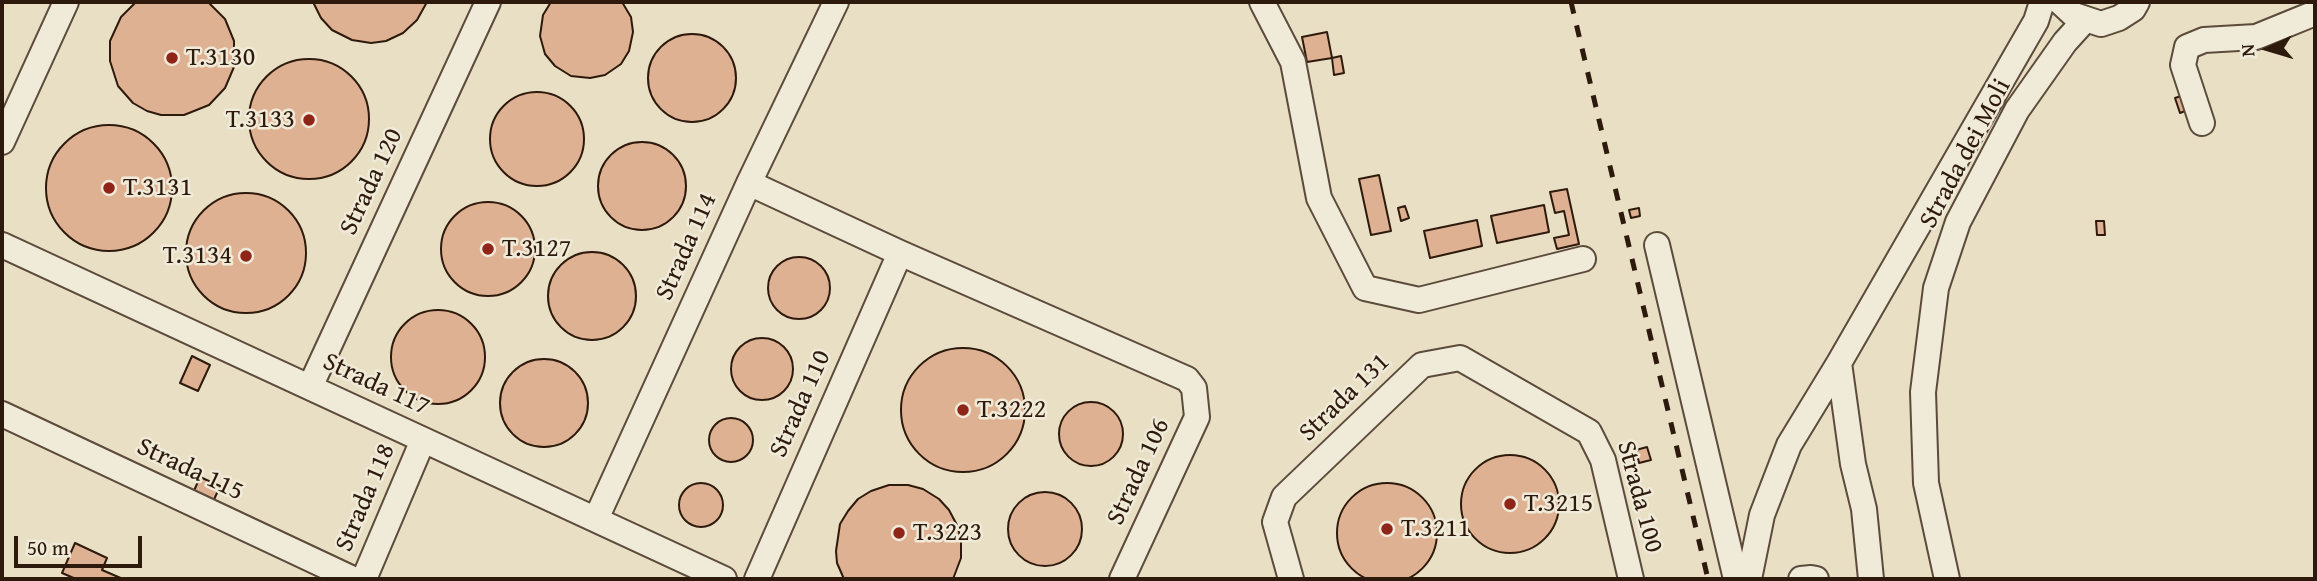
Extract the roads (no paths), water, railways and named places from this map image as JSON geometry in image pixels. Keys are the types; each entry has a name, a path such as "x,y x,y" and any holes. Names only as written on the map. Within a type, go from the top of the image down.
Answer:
{"street":[{"path":"2,142 66,2"},
{"name":"Strada 120","path":"310,387 488,2"},
{"name":"Strada 114","path":"596,519 749,183 836,2"},
{"path":"1262,2 1293,62 1319,198 1365,288 1419,300 1583,259"},
{"path":"1749,579 1762,516 1789,445 2036,21 2042,2"},
{"path":"2060,2 2074,15 2101,24 2119,18 2133,9 2137,2"},
{"path":"2203,123 2183,65 2187,47 2204,40 2256,37 2315,13"},
{"name":"Strada dei Moli","path":"1947,579 1926,483 1923,393 1936,288 1958,222 2017,110 2065,42 2085,20"},
{"path":"749,183 900,253"},
{"name":"Strada 117","path":"2,245 724,579"},
{"path":"1657,245 1736,579"},
{"name":"Strada 106","path":"900,253 1187,379 1194,388 1197,417 1122,579"},
{"name":"Strada 110","path":"757,579 900,253"},
{"name":"Strada 131","path":"1290,579 1275,522 1284,497 1422,365 1460,358 1589,432"},
{"path":"1839,363 1853,464 1864,509 1871,579"},
{"name":"Strada 115","path":"2,414 353,579"},
{"name":"Strada 100","path":"1589,432 1603,460 1631,579"},
{"name":"Strada 118","path":"364,579 423,440"},
{"path":"1801,579 1816,579"}],"railway":[{"path":"1571,2 1708,579"}],"place":[{"name":"T.3130","path":"172,58"},
{"name":"T.3133","path":"309,120"},
{"name":"T.3131","path":"109,188"},
{"name":"T.3127","path":"488,249"},
{"name":"T.3134","path":"246,256"},
{"name":"T.3222","path":"963,410"},
{"name":"T.3215","path":"1510,504"},
{"name":"T.3211","path":"1387,529"},
{"name":"T.3223","path":"899,533"}]}
